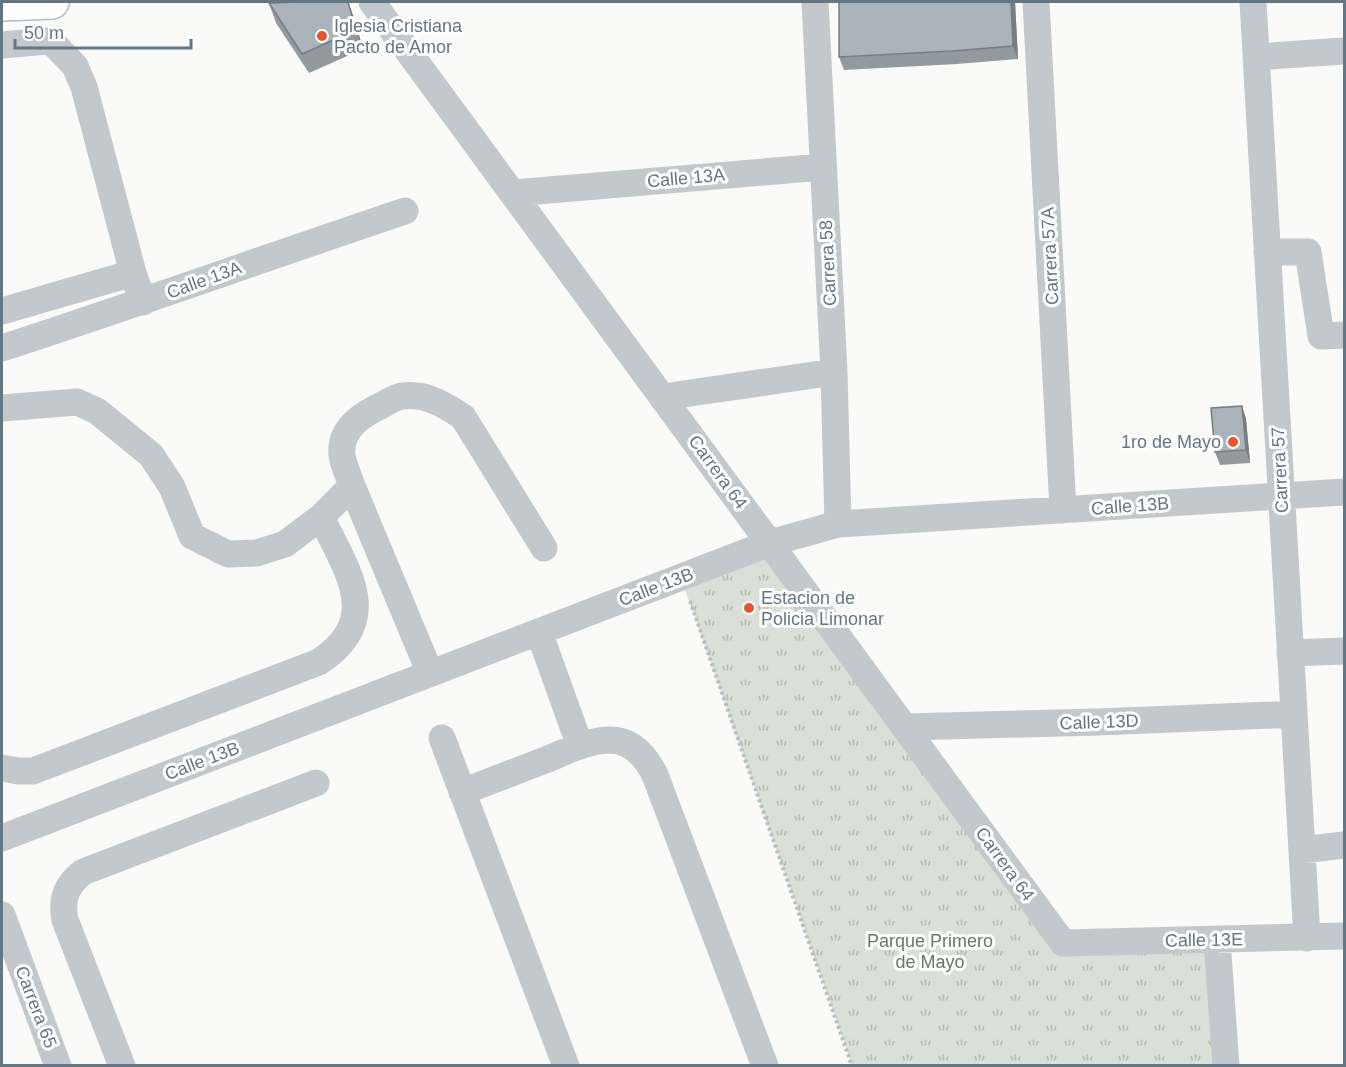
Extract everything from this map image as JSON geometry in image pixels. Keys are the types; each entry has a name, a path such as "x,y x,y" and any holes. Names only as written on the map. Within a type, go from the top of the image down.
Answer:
{"main road":[{"path":"2,4 52,2"}],"street":[{"name":"Carrera 64","path":"372,2 1063,943"},
{"name":"Carrera 58","path":"815,2 834,372 838,524"},
{"name":"Carrera 57A","path":"1036,2 1064,510"},
{"name":"Carrera 57","path":"1253,2 1307,938"},
{"path":"2,45 48,41 53,43 75,66 84,87 133,273 143,302"},
{"path":"1256,57 1344,51"},
{"name":"Calle 13A","path":"513,193 823,167"},
{"name":"Calle 13A","path":"2,348 143,302 405,211"},
{"path":"1267,252 1308,252 1321,336 1344,335"},
{"path":"2,312 133,273"},
{"path":"663,397 834,372"},
{"path":"430,673 352,486 342,455 344,440 351,426 361,416 401,396 424,397 444,404 463,417 544,548"},
{"path":"2,408 77,402 97,411 151,455 172,487 192,536 228,554 257,553 285,544 321,517 352,486"},
{"name":"Calle 13B","path":"2,838 770,543 838,524 1344,492"},
{"path":"2,768 33,771 319,662 336,651 349,635 355,616 356,596 350,577 321,517"},
{"path":"539,632 580,746"},
{"path":"1290,653 1344,651"},
{"name":"Calle 13D","path":"905,727 1294,714"},
{"path":"442,738 566,1065"},
{"path":"462,792 580,746 610,740 625,743 638,750 648,761 765,1065"},
{"path":"122,1065 66,920 63,909 68,888 83,872 316,783"},
{"path":"1302,850 1344,845"},
{"name":"Carrera 65","path":"2,915 58,1065"},
{"name":"Calle 13E","path":"1063,943 1344,936"},
{"path":"1217,940 1226,1065"}],"path":[{"path":"681,578 852,1065"}],"green space":[{"name":"Parque Primero de Mayo","path":"770,543 1063,943 1217,940 1226,1065 852,1065 681,578"}],"building":[{"path":"348,2 356,30 302,54 269,3"},
{"path":"839,2 1011,2 1013,46 839,57"},
{"name":"1ro de Mayo","path":"1242,406 1246,450 1215,452 1211,408"}],"place":[{"name":"Iglesia Cristiana Pacto de Amor","path":"322,36"},
{"name":"1ro de Mayo","path":"1233,442"},
{"name":"Estacion de Policia Limonar","path":"749,608"}]}
